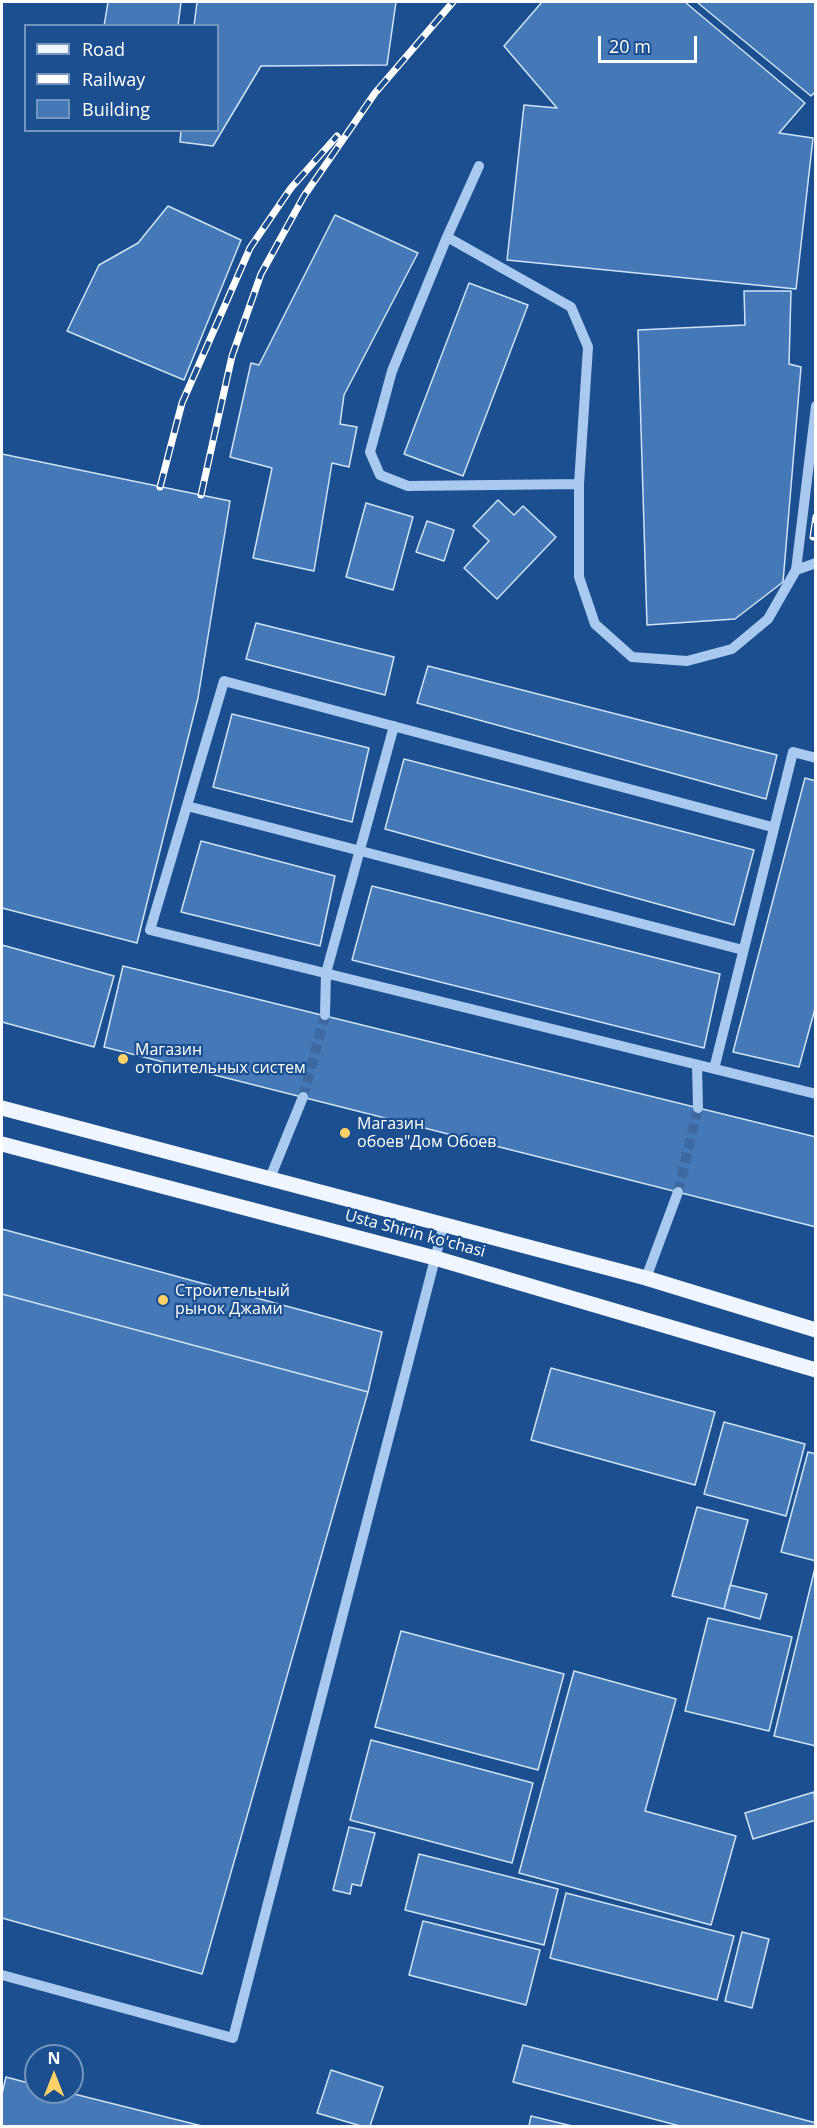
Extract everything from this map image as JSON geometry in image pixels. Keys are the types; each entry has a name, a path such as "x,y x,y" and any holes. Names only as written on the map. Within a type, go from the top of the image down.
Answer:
{"main road":[{"name":"Usta Shirin ko'chasi","path":"2,1108 646,1278 816,1330"},
{"name":"Usta Shirin ko'chasi","path":"2,1144 435,1258 816,1370"}],"lane":[{"path":"479,166 392,371 370,452 380,475 408,486 579,484"},
{"path":"447,237 571,307 588,347 579,484 579,578 595,624 632,657 687,662 732,649 768,619 796,570 816,406"},
{"path":"796,570 816,563"},
{"path":"772,827 224,681 150,930 816,1094"},
{"path":"325,1016 326,973 394,726"},
{"path":"714,1069 772,827 793,752 816,758"},
{"path":"187,806 743,950"},
{"path":"697,1065 698,1108"},
{"path":"270,1179 303,1097"},
{"path":"646,1278 678,1192"},
{"path":"2,1975 233,2038 444,1224"}],"building":[{"path":"108,2 181,2 178,24 104,24"},
{"path":"197,2 396,2 387,65 261,66 213,146 180,142 181,132 219,132 219,24 194,24"},
{"path":"542,2 685,2 805,103 779,133 813,138 796,289 507,260 524,105 557,108 504,46"},
{"path":"816,2 816,91 811,96 698,3"},
{"path":"168,206 241,240 184,380 67,331 99,265 138,243"},
{"path":"335,215 418,253 344,395 340,424 357,427 349,467 332,463 314,571 253,558 272,468 230,457 251,363 259,365"},
{"path":"469,283 528,305 463,476 404,454"},
{"path":"744,291 791,291 789,364 801,367 783,582 735,619 647,625 638,330 745,325"},
{"path":"2,454 230,501 198,698 137,943 2,908"},
{"path":"498,500 514,515 523,506 556,537 497,599 464,568 489,541 473,526"},
{"path":"366,503 413,517 393,590 346,577"},
{"path":"427,521 454,530 444,561 416,552"},
{"path":"256,623 394,657 385,695 246,659"},
{"path":"428,666 777,755 766,799 417,703"},
{"path":"232,714 369,748 352,822 213,787"},
{"path":"404,759 754,850 734,925 385,829"},
{"path":"805,778 816,781 816,1005 799,1067 733,1052"},
{"path":"201,841 335,876 320,946 181,912"},
{"path":"372,886 720,974 704,1048 352,960"},
{"path":"2,945 114,976 94,1047 2,1022"},
{"path":"123,966 816,1137 816,1227 104,1047"},
{"path":"2,1229 382,1332 368,1392 2,1294"},
{"path":"2,1294 368,1392 202,1974 2,1918"},
{"path":"551,1368 715,1412 695,1485 531,1440"},
{"path":"724,1422 805,1444 786,1516 704,1494"},
{"path":"808,1452 816,1454 816,1561 781,1552"},
{"path":"697,1507 748,1520 724,1609 672,1596"},
{"path":"816,1568 816,1746 774,1736"},
{"path":"730,1585 767,1594 760,1619 724,1609"},
{"path":"708,1618 792,1637 769,1731 685,1711"},
{"path":"401,1631 564,1674 538,1770 375,1727"},
{"path":"574,1671 676,1699 645,1811 736,1836 711,1925 519,1873"},
{"path":"371,1740 533,1783 512,1863 350,1820"},
{"path":"814,1792 816,1820 753,1839 745,1813"},
{"path":"349,1827 375,1833 361,1886 352,1884 350,1894 333,1890"},
{"path":"419,1854 558,1889 544,1945 405,1910"},
{"path":"566,1893 734,1936 717,2000 550,1958"},
{"path":"423,1921 540,1950 526,2005 409,1975"},
{"path":"742,1932 769,1939 752,2008 725,2001"},
{"path":"523,2045 816,2123 816,2126 680,2126 513,2082"},
{"path":"331,2070 383,2087 370,2126 361,2126 317,2113"},
{"path":"6,2077 24,2082 24,2104 84,2104 84,2096 202,2126 2,2126 2,2094"},
{"path":"531,2116 572,2126 529,2126"}],"tunnel":[{"path":"303,1097 325,1015"},
{"path":"678,1192 698,1108"}],"railway":[{"path":"201,495 232,356 261,274 304,196 375,93 453,2"},
{"path":"160,487 182,403 250,248 291,188 337,136"},
{"path":"813,537 816,517"}],"place":[{"name":"Магазин отопительных систем","path":"123,1059"},
{"name":"Магазин обоев\"Дом Обоев","path":"345,1133"},
{"name":"Строительный рынок Джами","path":"163,1300"}]}
